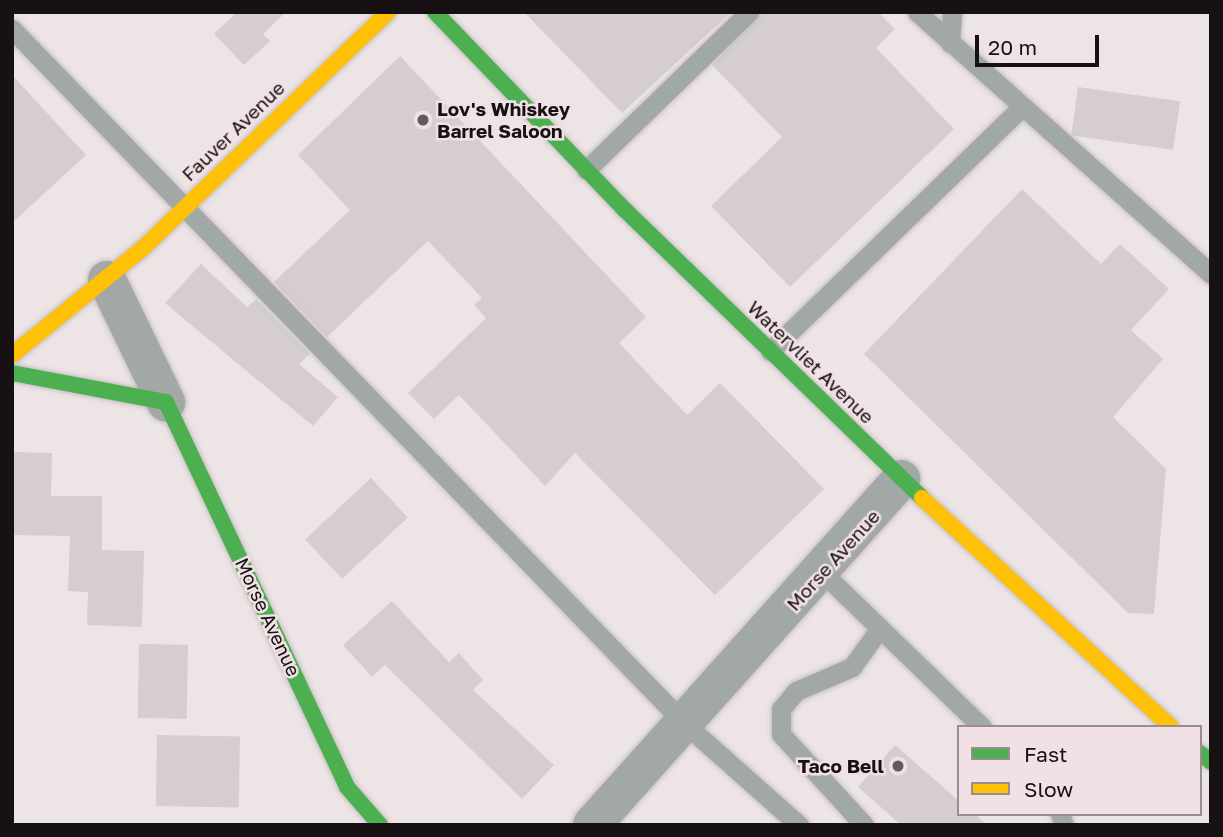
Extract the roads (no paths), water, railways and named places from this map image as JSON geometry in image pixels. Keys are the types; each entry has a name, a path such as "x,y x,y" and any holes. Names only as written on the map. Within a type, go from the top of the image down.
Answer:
{"street":[{"name":"Fauver Avenue","path":"107,280 388,12"},
{"name":"Watervliet Avenue","path":"435,12 586,170 901,479 1169,725"},
{"path":"12,355 107,280"},
{"name":"Morse Avenue","path":"107,280 347,787 380,825"},
{"path":"12,373 166,402"},
{"name":"Morse Avenue","path":"592,825 822,572 901,479"}],"lane":[{"path":"586,170 749,12"},
{"path":"917,12 1211,274"},
{"path":"950,43 952,12"},
{"path":"12,29 684,723 799,825"},
{"path":"770,351 1022,107"},
{"path":"822,572 980,725"},
{"path":"864,825 781,734 781,709 796,691 852,667 880,628"}],"place":[{"name":"Lov's Whiskey Barrel Saloon","path":"423,120"},
{"name":"Taco Bell","path":"898,766"}]}
